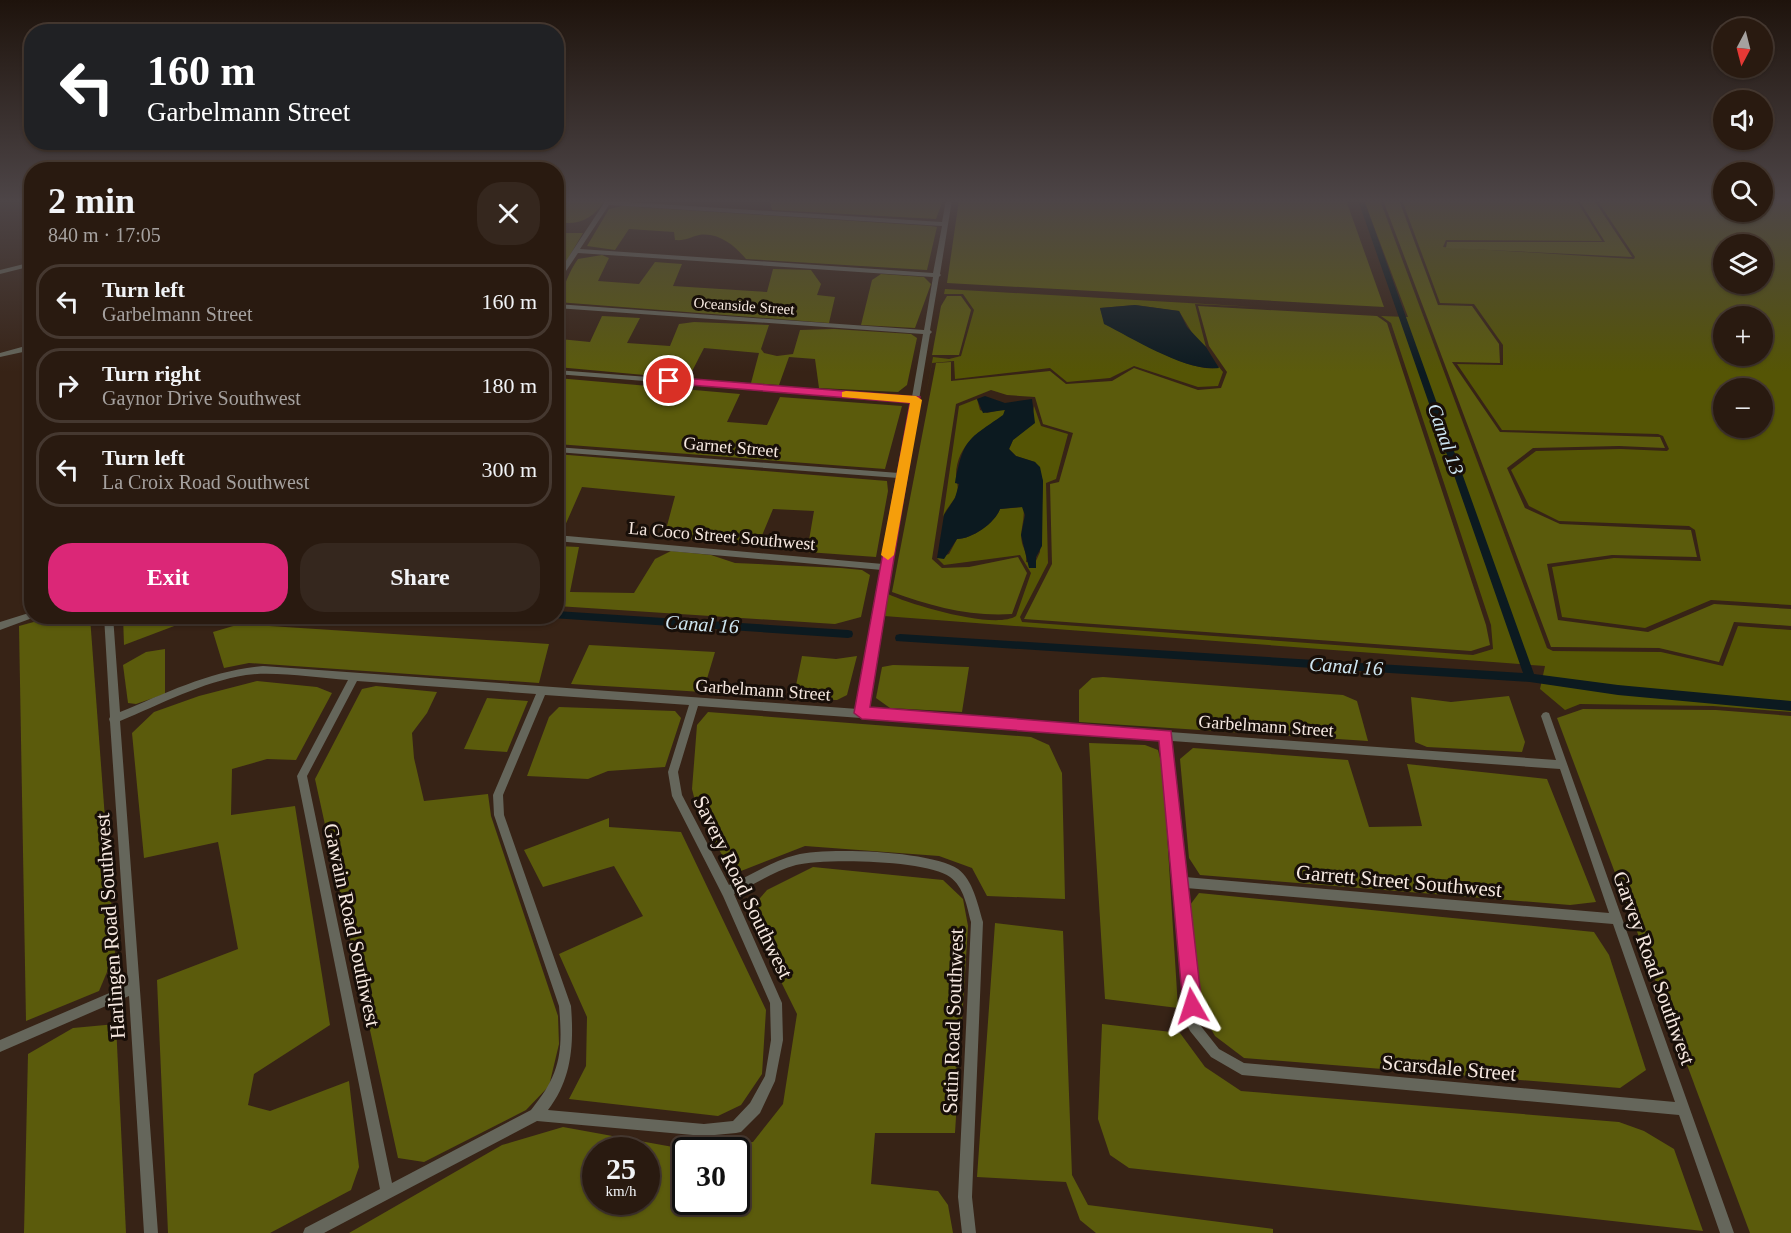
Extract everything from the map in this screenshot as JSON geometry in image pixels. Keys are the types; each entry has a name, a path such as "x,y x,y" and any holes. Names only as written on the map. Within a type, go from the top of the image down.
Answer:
{"street":[{"path":"675,258 938,275"},
{"path":"862,713 940,258"},
{"path":"0,272 24,266"},
{"name":"Oceanside Street","path":"564,307 929,332"},
{"path":"0,355 24,349"},
{"path":"564,373 916,400"},
{"name":"Garnet Street","path":"564,450 903,476"},
{"name":"La Coco Street Southwest","path":"564,539 886,567"},
{"path":"0,626 24,618"},
{"name":"Harlingen Road Southwest","path":"108,624 151,1233"},
{"name":"Garbelmann Street","path":"114,718 247,670 1562,765"},
{"name":"Gawain Road Southwest","path":"354,677 302,776 387,1191"},
{"path":"310,1233 536,1115 554,1095 564,1069 569,1039 565,1006 499,815 498,795 542,691"},
{"name":"Savery Road Southwest","path":"536,1115 704,1130 736,1127 755,1108 771,1077 777,1040 776,1003 727,892 677,796 673,772 694,703"},
{"name":"Garvey Road Southwest","path":"1546,716 1615,919 1727,1233"},
{"path":"1166,735 1180,882"},
{"name":"Satin Road Southwest","path":"727,892 798,859 858,857 922,861 952,872 967,889 977,922 965,1197 969,1233"},
{"name":"Garrett Street Southwest","path":"1180,882 1615,919"},
{"name":"Scarsdale Street","path":"1180,882 1194,1027 1215,1053 1242,1069 1684,1109"},
{"path":"0,1046 134,988"}],"shaded area":[{"path":"609,258 598,281 639,284 655,262 682,264 673,286 767,292 773,269 811,270 821,284 817,295 835,297 829,323 564,303 564,286 578,259"},
{"path":"745,258 930,258 927,270"},
{"path":"951,258 1366,258 1384,307 947,283"},
{"path":"1386,258 1401,258 1547,648 1553,651 1661,652 1723,666 1738,626 1791,630 1791,712 1713,706 1580,704 1565,710 1540,689 1545,666 884,616 888,594 915,604 972,618 1005,620 1016,616 1031,573 1020,555 944,565 937,558 949,554 957,539 982,529 993,520 1000,509 1023,507 1021,538 1026,562 1035,563 1040,552 1043,481 1035,462 1016,456 1009,449 1013,440 1031,425 1034,406 1041,426 1068,434 1056,479 1046,483 1048,563 1020,617 1022,622 1473,655 1493,649 1491,625 1391,323 1381,316 1408,317"},
{"path":"1405,258 1420,258 1438,305 1472,306 1499,344 1500,363 1452,362 1500,432 1660,437 1665,448 1619,446 1533,448 1507,468 1525,508 1560,524 1691,530 1697,557 1612,555 1547,564 1558,620 1648,632 1714,604 1791,609 1791,626 1734,622 1719,662 1659,648 1551,647"},
{"path":"1423,258 1713,258 1713,294 1773,294 1773,258 1791,258 1791,605 1711,600 1645,628 1562,617 1552,567 1614,558 1701,561 1695,530 1689,526 1559,521 1529,506 1511,470 1536,451 1621,449 1667,451 1669,449 1663,436 1658,434 1502,430 1457,364 1503,365 1503,345 1474,304 1440,303"},
{"path":"881,274 924,277 931,284 915,328 861,325 872,280"},
{"path":"945,289 1257,307 1195,304 1206,347 1194,336 1179,311 1135,305 1100,308 1105,324 1145,345 1194,366 1219,367 1223,372 1218,386 1198,387 1134,366 1110,378 1067,382 1050,368 955,379 954,361 932,363 920,427 933,357 949,359 961,356 974,310 963,294 944,294"},
{"path":"947,296 961,296 971,310 959,355 932,355 941,306"},
{"path":"1135,305 1179,311 1187,327 1206,347 1219,368 1206,368 1176,360 1104,324 1100,308"},
{"path":"1198,306 1377,316 1387,323 1486,625 1490,645 1471,651 1024,619 1052,564 1050,484 1059,482 1073,433 1043,424 1035,397 1007,395 991,390 956,404 932,559 942,568 969,567 1018,557 1027,573 1012,614 966,612 921,602 892,592 936,363 951,362 951,381 1050,371 1066,384 1112,381 1134,368 1198,390 1221,388 1227,372 1209,346"},
{"path":"602,316 640,318 627,343 670,346 679,324 694,322 769,325 761,349 764,353 777,356 793,354 800,330 834,329 911,334 917,338 907,385 898,392 819,388 815,359 789,357 779,385 751,383 759,353 704,348 688,379 564,368 564,339 590,342"},
{"path":"564,379 740,394 727,422 767,425 780,397 902,406 885,469 564,445"},
{"path":"985,396 1005,403 1032,399 1035,423 1013,440 1009,449 1016,456 1035,462 1040,467 1043,481 1042,546 1036,557 1036,568 1029,568 1021,535 1025,515 1022,507 1000,509 993,520 982,529 957,539 944,559 937,558 944,515 955,498 959,484 955,483 961,456 969,441 1003,415 1005,410 983,413 977,399"},
{"path":"977,399 980,410 987,413 1005,409 1004,415 972,439 961,454 957,464 957,493 943,517 959,406"},
{"path":"564,455 887,481 888,491 876,557 807,552 814,511 773,509 758,545 664,537 675,496 582,487 564,528"},
{"path":"564,546 579,547 570,592 634,593 655,559 671,551 711,555 735,563 862,570 870,575 861,617 835,624 564,606"},
{"path":"91,624 115,953 99,991 26,1021 19,626"},
{"path":"123,624 180,624 124,645"},
{"path":"240,624 549,644 539,683 249,663 224,668 213,632"},
{"path":"589,645 715,652 703,692 571,684"},
{"path":"165,649 165,694 136,704 128,703 123,665 146,652"},
{"path":"802,656 836,659 857,656 847,695 837,700 793,700"},
{"path":"893,665 969,667 962,712 890,708 876,698 882,667"},
{"path":"1092,678 1343,695 1357,701 1368,741 1079,722 1079,690"},
{"path":"257,681 317,687 332,693 296,760 267,759 232,769 231,815 295,806 330,1025 254,1074 248,1105 270,1111 349,1081 359,1167 351,1190 270,1233 168,1233 157,980 238,949 218,842 144,858 132,733 154,712 199,696"},
{"path":"376,686 437,692 427,713 412,733 414,758 424,801 488,794 491,816 558,1016 559,1044 549,1086 526,1110 424,1162 398,1158 315,779 362,689"},
{"path":"1509,696 1525,742 1522,752 1427,747 1415,742 1411,697 1451,702"},
{"path":"487,698 528,701 507,752 464,749"},
{"path":"559,707 675,711 681,718 665,767 608,771 588,779 527,776 549,717"},
{"path":"1583,709 1716,710 1791,716 1791,1233 1750,1233 1557,718"},
{"path":"708,712 1031,737 1049,745 1062,773 1065,899 987,896 972,868 939,856 805,846 741,871 729,867 698,813 692,789 697,725"},
{"path":"1089,743 1145,745 1158,750 1163,770 1178,1008 1105,999"},
{"path":"1193,748 1348,760 1369,827 1422,826 1407,764 1547,779 1596,902 1570,905 1200,875 1189,858 1180,759"},
{"path":"609,818 609,827 681,832 766,1010 762,1074 741,1105 718,1116 569,1099 586,1066 587,1017 559,954 643,916 614,866 543,887 524,850"},
{"path":"813,867 943,880 963,899 968,926 955,1133 875,1133 871,1184 938,1191 948,1205 953,1233 349,1233 502,1145 563,1127 618,1137 582,1137 582,1215 660,1215 660,1145 672,1147 672,1215 750,1215 750,1142 753,1142 783,1104 797,1014 747,913 767,890"},
{"path":"1199,893 1594,932 1609,955 1646,1070 1620,1088 1244,1058 1215,1036 1203,1015 1190,905"},
{"path":"995,923 1063,931 1072,1175 1088,1205 1273,1229 1273,1233 1096,1233 1080,1220 1066,1182 977,1177"},
{"path":"116,1024 126,1233 24,1233 28,1054 73,1028"},
{"path":"1102,1024 1180,1033 1205,1067 1241,1091 1619,1122 1644,1131 1674,1149 1703,1231 1129,1168 1110,1155 1098,1119"}],"waterway":[{"name":"Canal 13","path":"1381,258 1530,678"},
{"name":"Canal 16","path":"564,616 848,634"},
{"name":"Canal 16","path":"900,638 1530,678"},
{"name":"Canal 16","path":"1530,678 1618,690 1791,706"}],"slow traffic":[{"path":"846,394 916,400 888,555"}],"route":[{"path":"669,381 916,400 862,713 1166,735 1192,1006"}]}
